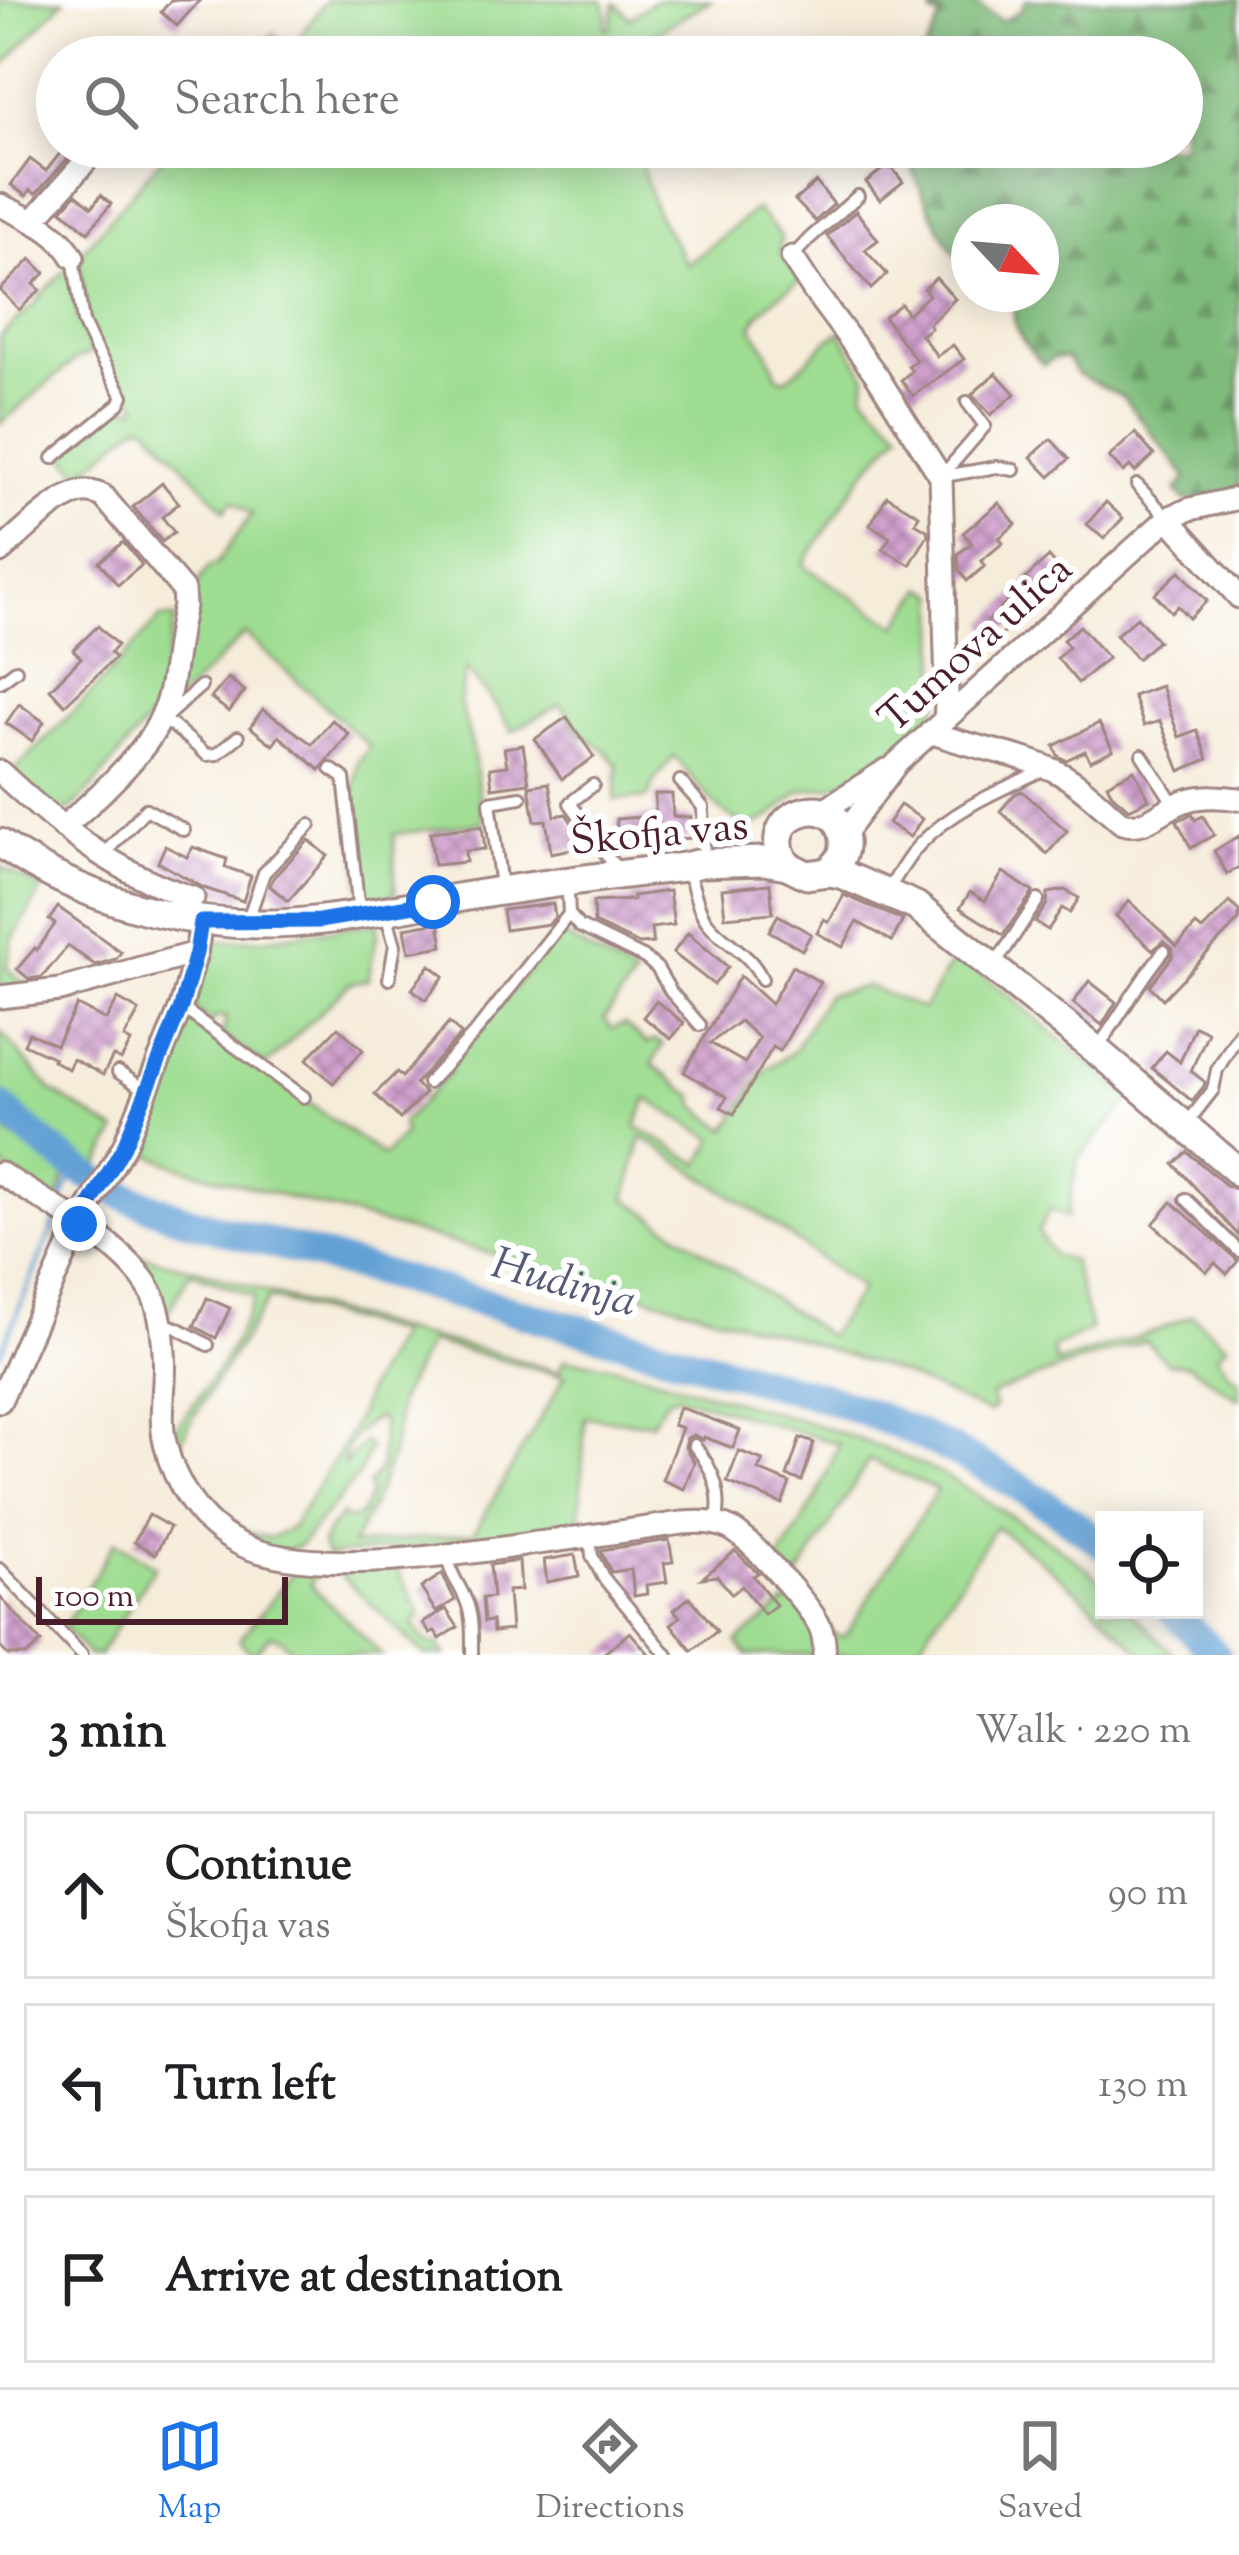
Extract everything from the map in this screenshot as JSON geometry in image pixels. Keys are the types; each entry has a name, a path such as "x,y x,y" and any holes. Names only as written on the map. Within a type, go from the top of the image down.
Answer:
{"main road":[{"path":"692,865 767,842 800,812 822,811 832,816 860,862 916,906"},
{"path":"779,835 787,865"},
{"path":"828,872 842,856 844,839"},
{"name":"Škofja vas","path":"0,843 43,870 143,910 197,910 247,922 319,921 692,865 764,861 806,875 841,874 916,906 1239,1172"}],"street":[{"path":"33,221 80,168"},
{"path":"0,205 33,221 66,245 73,257"},
{"path":"792,257 878,376 941,477 947,691 938,726 961,744 1066,776 1122,824 1143,824 1193,798 1239,799"},
{"path":"0,551 67,496 85,491 103,496 183,590 184,606 160,722 122,770 63,827"},
{"name":"Tumova ulica","path":"844,839 897,764 1168,518 1239,498"},
{"path":"1168,518 1239,597"},
{"path":"822,811 897,764"},
{"path":"0,772 102,856 197,910 196,953 181,1007 124,1146 71,1214 0,1401"},
{"path":"0,997 60,991 196,953"},
{"path":"0,1173 71,1214 142,1276 154,1296 161,1323 164,1439 177,1478 192,1503 237,1543 314,1561 447,1556 682,1523 716,1524 740,1534 819,1622 824,1655"}],"lane":[{"path":"792,257 858,196"},
{"path":"53,458 123,396 83,322 73,257"},
{"path":"941,477 985,426 967,403"},
{"path":"941,477 998,467 1014,470"},
{"path":"1137,485 1168,518"},
{"path":"0,682 16,670"},
{"path":"160,722 200,686"},
{"path":"160,722 172,725 207,755 217,754 238,737"},
{"path":"1142,755 1174,804"},
{"path":"891,885 918,846 948,821 1047,768"},
{"path":"331,769 344,778 360,914"},
{"path":"680,781 703,808 704,845 692,865 696,899 706,922 745,953 761,979"},
{"path":"593,785 570,802 620,874"},
{"path":"501,891 490,802 520,796"},
{"path":"102,856 146,809 184,830"},
{"path":"247,922 264,873 310,825"},
{"path":"561,882 568,894 569,914 579,926 645,958 700,1025"},
{"path":"994,966 1038,900"},
{"path":"389,979 395,946 388,924 391,909"},
{"path":"428,1083 474,1034 569,914"},
{"path":"1096,1050 1164,951"},
{"path":"181,1007 304,1096"},
{"path":"1185,1126 1213,1090 1216,1070 1239,1034"},
{"path":"118,1072 147,1091"},
{"path":"1186,1198 1239,1251"},
{"path":"161,1323 208,1346"},
{"path":"694,1445 714,1475 719,1498 716,1524"},
{"path":"590,1536 592,1556 603,1577 667,1655"},
{"path":"447,1556 471,1616 472,1655"},
{"path":"0,1569 82,1655"}],"green space":[{"path":"0,0 64,0 0,69"},
{"path":"326,0 603,0 605,28 610,29 615,3 630,18 655,0 711,0 651,36 301,36"},
{"path":"929,0 968,0 1002,21 1020,11 1026,0 1239,0 1239,490 1185,501 1176,490 1187,478 1123,397 1077,374 1067,358 1054,358 1044,365 1023,340 1014,312 1059,312 1059,204 951,204 951,247 913,168 1203,168 1203,36 932,36 941,18 932,15"},
{"path":"153,168 642,168 656,212 687,265 756,209 781,236 780,253 801,281 765,307 752,328 777,376 791,376 840,332 866,376 864,394 901,431 862,475 803,565 897,626 924,588 937,594 938,704 886,761 833,786 801,791 752,827 718,807 674,756 647,798 615,800 618,766 579,732 561,704 512,731 466,669 460,703 472,745 483,823 394,834 395,894 371,898 361,891 353,797 358,762 370,747 245,634 178,700 171,698 192,591 252,514 233,501 225,510 147,425 134,428 81,474 62,453 125,404 134,409 138,405 96,346 78,256"},
{"path":"69,266 79,321 93,352 75,360 0,424 0,336"},
{"path":"160,618 175,618 155,711 94,786 71,809 59,811 12,773"},
{"path":"0,866 42,889 12,940 7,969 28,987 0,992"},
{"path":"377,923 368,979 350,983 265,1066 221,1034 226,1017 216,1017 211,1023 191,1000 212,944"},
{"path":"561,934 635,977 604,1019 612,1029 624,1024 648,1044 654,1040 663,1044 652,1064 727,1130 764,1071 794,1051 826,995 867,986 923,1009 956,955 1131,1099 1078,1159 1067,1218 1050,1209 1038,1232 1054,1256 1072,1260 1091,1330 1053,1348 1056,1363 1192,1315 1227,1345 1217,1355 1239,1378 1239,1399 1189,1365 1168,1363 1145,1341 991,1395 994,1408 989,1413 899,1373 793,1337 195,1171 160,1159 130,1140 184,1020 193,1020 383,1156 405,1133 401,1124 451,1071 450,1066","holes":["647,1099 714,1139 700,1164 636,1126","642,1137 761,1215 861,1289 828,1336 626,1198"]},
{"path":"0,1031 52,1091 117,1132 98,1167 30,1122 0,1095"},
{"path":"0,1124 66,1175 58,1201 0,1165"},
{"path":"129,1253 559,1372 563,1360 618,1367 791,1417 900,1455 947,1477 1081,1564 1095,1576 1095,1609 995,1527 913,1655 828,1655 823,1621 837,1636 845,1636 937,1490 869,1460 793,1586 775,1566 816,1499 839,1444 677,1395 666,1400 651,1423 585,1417 579,1532 327,1556 322,1545 328,1531 342,1514 345,1520 360,1516 370,1494 368,1485 380,1469 383,1422 378,1417 360,1430 346,1450 344,1465 364,1442 370,1448 358,1476 300,1545 286,1552 256,1545 202,1510 168,1440 227,1353 254,1297 190,1272 167,1314","holes":["269,1298 398,1334 339,1452 291,1528 270,1538 249,1533 227,1523 202,1498 190,1482 179,1451 182,1438","429,1342 565,1376 473,1534 352,1545 391,1457 398,1402"]},
{"path":"115,1541 155,1566 99,1655 88,1655 64,1627"},
{"path":"394,1563 421,1615 413,1622 418,1631 446,1655 425,1655 334,1569 316,1575 310,1584 382,1655 298,1655 271,1635 253,1655 239,1640 300,1564"},
{"path":"791,1599 808,1614 821,1655 747,1655 737,1642"},
{"path":"1105,1619 1139,1619 1174,1655 1143,1655"}],"building":[{"path":"171,0 200,0 177,26 161,12"},
{"path":"30,159 46,171 59,168 36,194 30,190 26,196 11,185"},
{"path":"884,168 892,168 903,182 880,200 866,182"},
{"path":"816,182 834,204 815,221 795,200"},
{"path":"76,194 92,207 101,195 111,204 88,232 62,210"},
{"path":"856,211 878,240 865,250 887,274 871,289 827,236"},
{"path":"31,259 45,273 34,284 40,290 19,310 0,290"},
{"path":"936,278 951,295 951,303 921,335 937,356 953,345 964,359 913,396 901,380 916,360 884,317 901,304 908,314 929,295 924,289"},
{"path":"996,373 1015,394 991,415 972,394"},
{"path":"1135,433 1154,455 1135,472 1130,466 1123,472 1109,457"},
{"path":"1051,439 1069,459 1050,477 1031,457"},
{"path":"162,483 179,503 162,517 174,532 162,542 133,507"},
{"path":"887,496 919,515 915,523 927,530 910,565 883,549 890,537 870,525"},
{"path":"1106,502 1123,518 1104,539 1087,524"},
{"path":"999,503 1016,524 999,538 1003,543 981,561 985,566 967,581 959,570 958,554 972,543 963,533"},
{"path":"123,542 142,565 118,585 99,562"},
{"path":"1049,557 1065,575 998,638 985,624"},
{"path":"1180,571 1207,601 1189,618 1178,606 1171,612 1155,594"},
{"path":"1137,617 1158,641 1137,659 1116,635"},
{"path":"98,626 117,645 110,653 115,658 65,705 50,689 81,658 73,650"},
{"path":"1080,626 1108,658 1078,683 1057,658 1069,647 1063,640"},
{"path":"228,678 245,691 229,712 211,698"},
{"path":"1161,686 1179,737 1197,730 1208,759 1180,771 1160,721 1144,726 1133,696"},
{"path":"19,704 44,722 32,741 6,723"},
{"path":"263,709 312,744 332,720 349,734 320,770 279,736 273,745 250,727"},
{"path":"567,717 594,757 562,779 535,739"},
{"path":"1099,723 1113,750 1090,761 1085,751 1066,760 1058,756 1054,746"},
{"path":"523,745 529,783 492,788 490,768 507,766 504,748"},
{"path":"1134,770 1149,799 1129,809 1107,784"},
{"path":"549,783 555,816 566,814 582,847 551,853 546,820 535,821 529,786"},
{"path":"1022,791 1067,831 1047,854 1000,811"},
{"path":"655,794 672,794 673,817 691,817 692,838 618,846 616,819 655,816"},
{"path":"900,805 922,819 910,837 888,823"},
{"path":"1192,814 1195,820 1203,816 1214,835 1191,848 1177,821"},
{"path":"482,826 485,849 465,851 466,862 434,865 430,832"},
{"path":"1239,836 1239,867 1227,874 1214,851"},
{"path":"309,840 328,856 288,901 270,886"},
{"path":"165,846 187,857 193,847 227,859 225,867 251,876 243,901 204,888 158,862"},
{"path":"1003,872 1033,892 1003,935 960,908 970,892 985,901"},
{"path":"770,884 773,913 725,917 722,889"},
{"path":"1065,890 1079,898 1070,913 1062,908 1048,930 1035,922 1048,893"},
{"path":"669,891 674,925 651,928 653,943 639,944 594,923 593,902 633,900 633,896"},
{"path":"844,895 903,920 892,941 857,922 843,947 817,933"},
{"path":"1129,901 1177,946 1196,925 1202,930 1230,902 1239,911 1239,920 1163,999 1150,986 1173,949 1164,941 1153,950 1116,916"},
{"path":"553,904 555,917 549,924 505,930 502,910"},
{"path":"58,907 121,952 116,959 95,965 68,946 42,977 29,979 17,969 55,924 49,920"},
{"path":"778,915 811,934 802,950 769,931"},
{"path":"439,922 443,946 409,952 405,928"},
{"path":"688,933 728,967 714,985 673,953"},
{"path":"430,965 444,976 426,1000 412,989"},
{"path":"792,966 820,982 780,1051 773,1047 734,1114 721,1107 727,1097 684,1072 740,976 771,1004","holes":["740,1021 759,1038 745,1063 710,1043"]},
{"path":"1089,981 1116,1002 1102,1025 1073,1003"},
{"path":"118,999 139,1011 124,1038 131,1042 121,1060 113,1056 103,1075 73,1059 68,1069 24,1044 29,1033 56,1045 77,1005 106,1020"},
{"path":"656,1001 684,1023 671,1039 643,1017"},
{"path":"449,1023 461,1034 415,1084 425,1093 400,1119 375,1094 397,1072 402,1077"},
{"path":"1195,1026 1208,1032 1191,1071 1205,1082 1192,1101 1152,1068 1166,1051 1180,1062"},
{"path":"338,1027 363,1050 333,1083 307,1059"},
{"path":"1187,1152 1227,1186 1239,1190 1239,1236 1174,1164"},
{"path":"1172,1202 1238,1261 1227,1274 1215,1263 1207,1272 1153,1224"},
{"path":"207,1298 230,1308 216,1338 194,1326"},
{"path":"679,1407 740,1430 733,1448 704,1437 687,1438 685,1447 694,1462 684,1489 662,1480 682,1428 673,1425"},
{"path":"800,1438 814,1443 802,1481 787,1476"},
{"path":"739,1451 763,1460 758,1470 790,1483 782,1504 727,1482"},
{"path":"149,1515 170,1527 155,1554 134,1542"},
{"path":"669,1540 673,1562 664,1563 667,1582 646,1585 647,1594 634,1596 631,1569 611,1572 601,1550"},
{"path":"735,1551 758,1573 753,1576 776,1605 764,1614 742,1586 732,1594 717,1576 702,1578"},
{"path":"575,1555 579,1576 547,1582 544,1560"},
{"path":"519,1561 521,1590 508,1591 511,1630 493,1632 492,1621 484,1622 482,1598 493,1597 490,1565"},
{"path":"442,1574 455,1600 436,1612 421,1588"},
{"path":"0,1597 41,1642 27,1655 8,1655 0,1647"},
{"path":"690,1597 717,1631 692,1651 671,1624 680,1617 674,1610"},
{"path":"446,1609 458,1627 440,1639 423,1623"},
{"path":"630,1632 650,1655 602,1655"}],"waterway":[{"name":"Hudinja","path":"0,1106 75,1167 140,1202 188,1220 827,1398 972,1460 1095,1539"},
{"path":"61,1204 75,1166"},
{"path":"0,1354 58,1215"},
{"name":"Hudinja","path":"1181,1619 1216,1655"}],"route":[{"path":"79,1224 124,1146 181,1007 201,922 319,921 433,902"}]}
